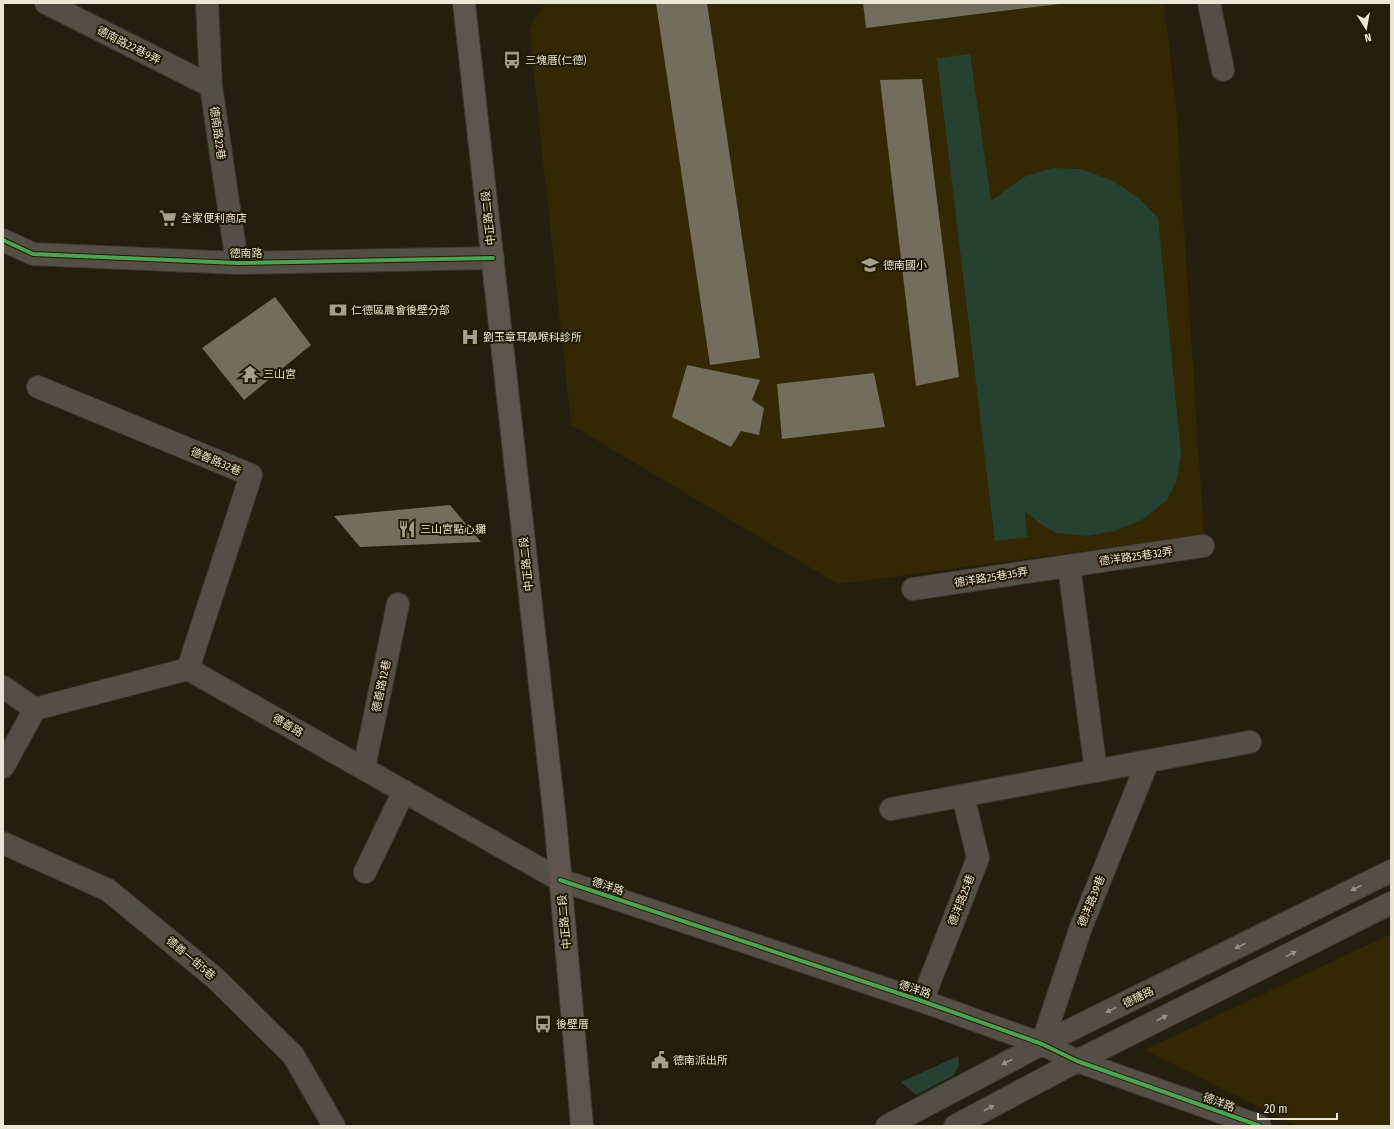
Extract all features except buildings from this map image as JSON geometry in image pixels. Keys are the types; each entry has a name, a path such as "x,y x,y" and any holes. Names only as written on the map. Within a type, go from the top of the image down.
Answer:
{"main road":[{"name":"中正路二段","path":"464,3 556,829 582,1126"}],"street":[{"name":"德南路22巷9弄","path":"46,3 211,86"},
{"name":"德南路22巷","path":"207,3 211,86 237,263"},
{"path":"1209,3 1223,70"},
{"name":"德南路","path":"3,240 33,254 237,263 493,258"},
{"name":"德善路32巷","path":"38,387 251,475 188,668"},
{"name":"德洋路25巷32弄","path":"1069,566 1203,546"},
{"path":"1069,566 1096,771"},
{"name":"德洋路25巷35弄","path":"913,589 1069,566"},
{"name":"德善路12巷","path":"364,768 398,604"},
{"path":"3,767 35,709 188,668"},
{"name":"德善路","path":"188,668 560,880"},
{"path":"3,687 35,709"},
{"path":"891,809 1250,742"},
{"name":"德洋路39巷","path":"1042,1044 1081,928 1148,761"},
{"path":"364,872 404,791"},
{"name":"德洋路25巷","path":"922,1001 978,858 963,796"},
{"name":"德善一街5巷","path":"3,843 108,890 215,978 293,1055 334,1126"},
{"name":"德糖路","path":"887,1126 1042,1044 1391,871"},
{"name":"德洋路","path":"560,880 922,1001 1042,1044 1077,1061 1260,1126"},
{"path":"955,1126 1077,1061 1391,903"}],"shaded area":[{"name":"德南國小","path":"546,3 1164,3 1176,104 1204,535 838,584 571,425 529,28"},
{"path":"1391,934 1391,1126 1298,1126 1144,1050"}],"green space":[{"path":"970,54 991,201 1024,177 1052,168 1081,169 1113,181 1139,198 1158,218 1181,454 1177,479 1167,500 1143,519 1118,530 1088,536 1056,533 1039,523 1025,511 1027,537 995,541 937,58"},
{"path":"958,1056 959,1065 954,1075 916,1095 901,1082"}],"cycle path":[{"path":"3,240 33,254 237,263 493,258"},
{"path":"560,880 922,1001 1042,1044 1077,1061 1260,1126"}],"place":[{"name":"三塊厝(仁德)","path":"512,60"},
{"name":"全家便利商店","path":"168,218"},
{"name":"德南國小","path":"870,265"},
{"name":"仁德區農會後壁分部","path":"338,310"},
{"name":"劉玉章耳鼻喉科診所","path":"470,337"},
{"name":"三山宮","path":"250,374"},
{"name":"三山宮點心攤","path":"407,529"},
{"name":"後壁厝","path":"543,1024"},
{"name":"德南派出所","path":"660,1060"}]}
